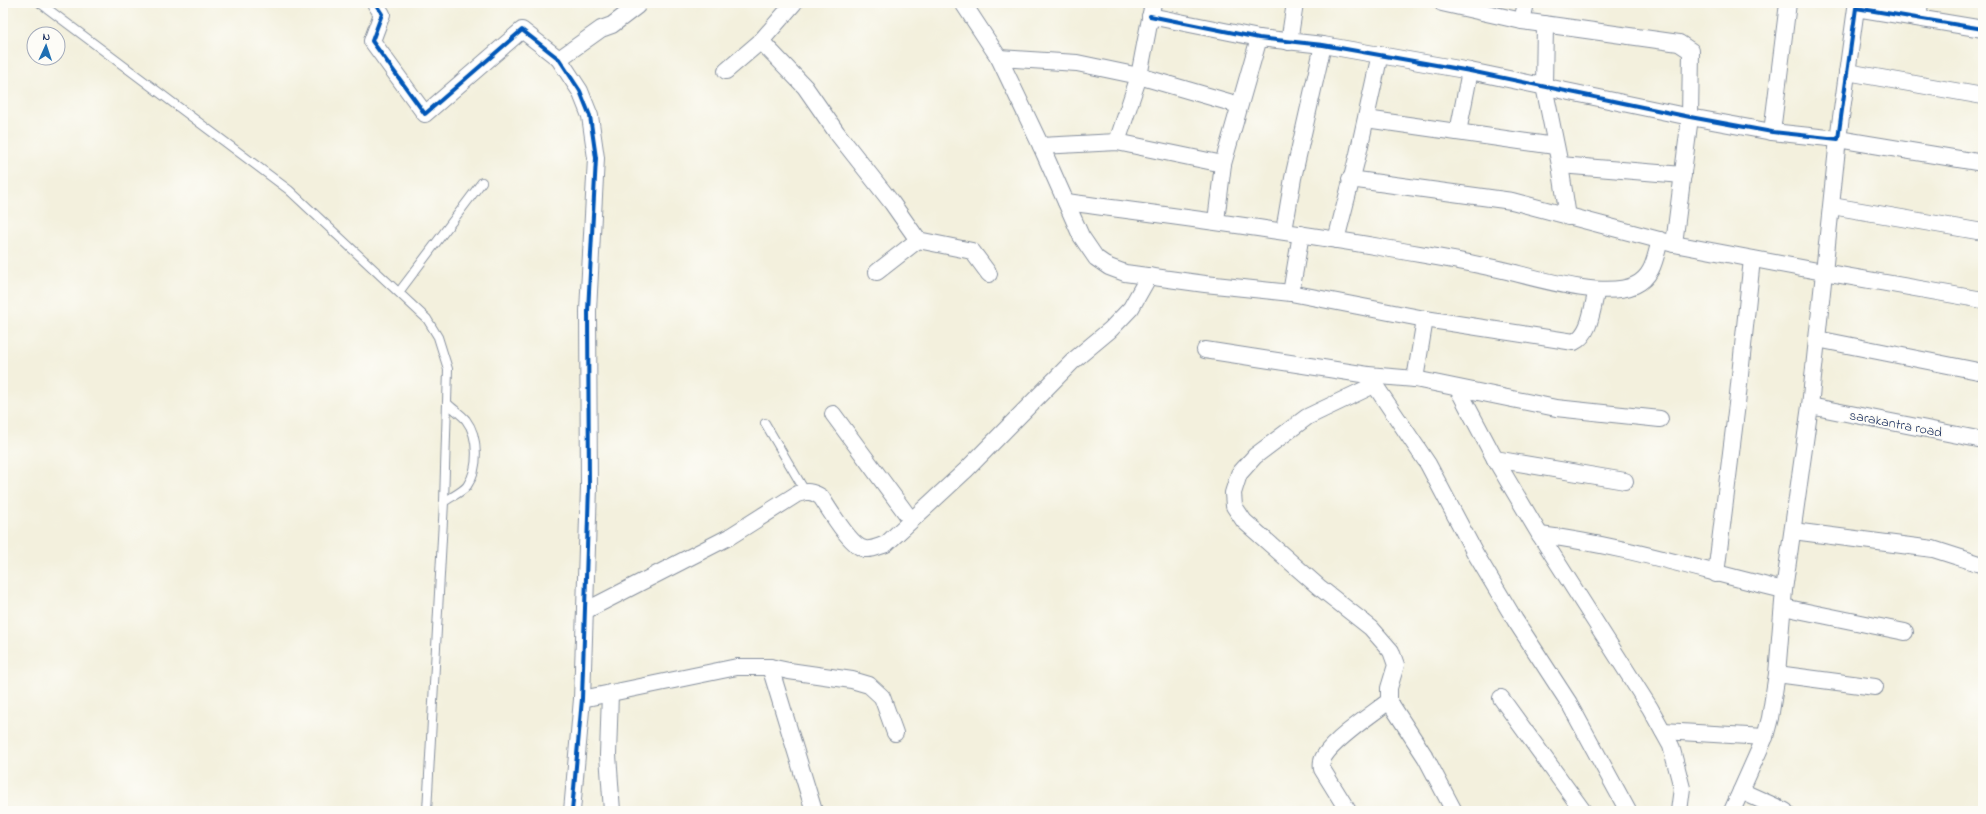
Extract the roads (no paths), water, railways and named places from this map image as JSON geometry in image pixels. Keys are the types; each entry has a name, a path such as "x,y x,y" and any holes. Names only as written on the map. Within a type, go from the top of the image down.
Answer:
{"street":[{"path":"375,3 382,14 372,41 425,114 522,30 559,59 580,91 590,116 596,158 588,311 589,487 582,699 572,811"},
{"path":"726,71 761,41 794,3"},
{"path":"962,3 999,58 1041,146 1081,236 1096,258 1109,267 1125,273 1291,293 1426,319 1574,342 1581,338 1586,331 1597,290"},
{"path":"1289,42 1295,3"},
{"path":"1066,202 1284,230 1479,264 1554,283 1597,290 1619,289 1635,286 1648,277 1667,242 1683,175 1690,117 1691,51 1686,46 1679,43 1522,21 1465,6 1442,3"},
{"path":"1522,21 1526,3"},
{"path":"1772,132 1788,3"},
{"path":"1732,811 1765,738 1770,718 1777,674 1784,590 1810,406 1838,139 1856,5 1919,11 1983,29"},
{"path":"559,59 601,29 612,25 637,6"},
{"path":"1118,142 1139,76 1152,10 1259,38 1323,45 1380,54 1470,70 1690,117 1772,132 1838,139 1983,164"},
{"path":"1545,24 1544,86 1555,146 1560,164 1568,217"},
{"path":"1216,221 1223,164 1259,38"},
{"path":"761,41 805,87 837,133 892,203 918,240 972,251 989,274"},
{"path":"1284,230 1293,178 1323,45"},
{"path":"1336,240 1366,119 1380,54"},
{"path":"999,58 1077,63 1139,76 1239,105"},
{"path":"1458,132 1470,70"},
{"path":"1847,72 1983,96"},
{"path":"1366,119 1555,146"},
{"path":"1041,146 1118,142 1223,164"},
{"path":"1560,164 1683,175"},
{"path":"1350,179 1512,201 1667,242 1752,259 1983,300"},
{"path":"1832,206 1983,232"},
{"path":"1291,293 1301,234"},
{"path":"877,272 918,240"},
{"path":"1716,574 1738,404 1752,259"},
{"path":"585,611 728,537 797,494 805,491 814,492 821,497 854,542 864,549 872,549 886,544 966,470 1074,360 1110,330 1131,308 1149,276"},
{"path":"1414,379 1426,319"},
{"path":"1817,339 1983,372"},
{"path":"1205,350 1371,380 1414,379 1556,408 1660,419"},
{"path":"1371,380 1307,417 1255,456 1239,474 1233,494 1234,506 1244,521 1319,587 1371,628 1391,651 1396,665 1390,688 1389,701 1426,758 1454,811"},
{"path":"1371,380 1428,464 1475,553 1515,620 1569,703 1628,811"},
{"path":"1458,389 1495,459 1540,535 1671,746 1682,788 1679,811"},
{"name":"sarakantra road","path":"1810,406 1983,440"},
{"path":"833,414 911,520"},
{"path":"1495,459 1625,481"},
{"path":"1792,531 1933,550 1983,565"},
{"path":"1540,535 1579,540 1644,554 1716,574 1784,590"},
{"path":"1783,607 1904,632"},
{"path":"582,699 737,667 770,667 852,680 869,685 882,697 895,733"},
{"path":"770,667 814,811"},
{"path":"1777,674 1875,687"},
{"path":"610,693 608,755 612,811"},
{"path":"1501,698 1583,811"},
{"path":"1348,811 1322,769 1321,764 1324,755 1334,744 1389,701"},
{"path":"1663,731 1765,738"},
{"path":"1741,791 1785,811"}],"lane":[{"path":"40,3 289,190 427,319 438,337 448,369 444,502 427,811"},
{"path":"399,292 482,182"},
{"path":"444,502 466,487 474,472 475,457 475,438 466,421 447,403"},
{"path":"765,423 805,491"}]}
